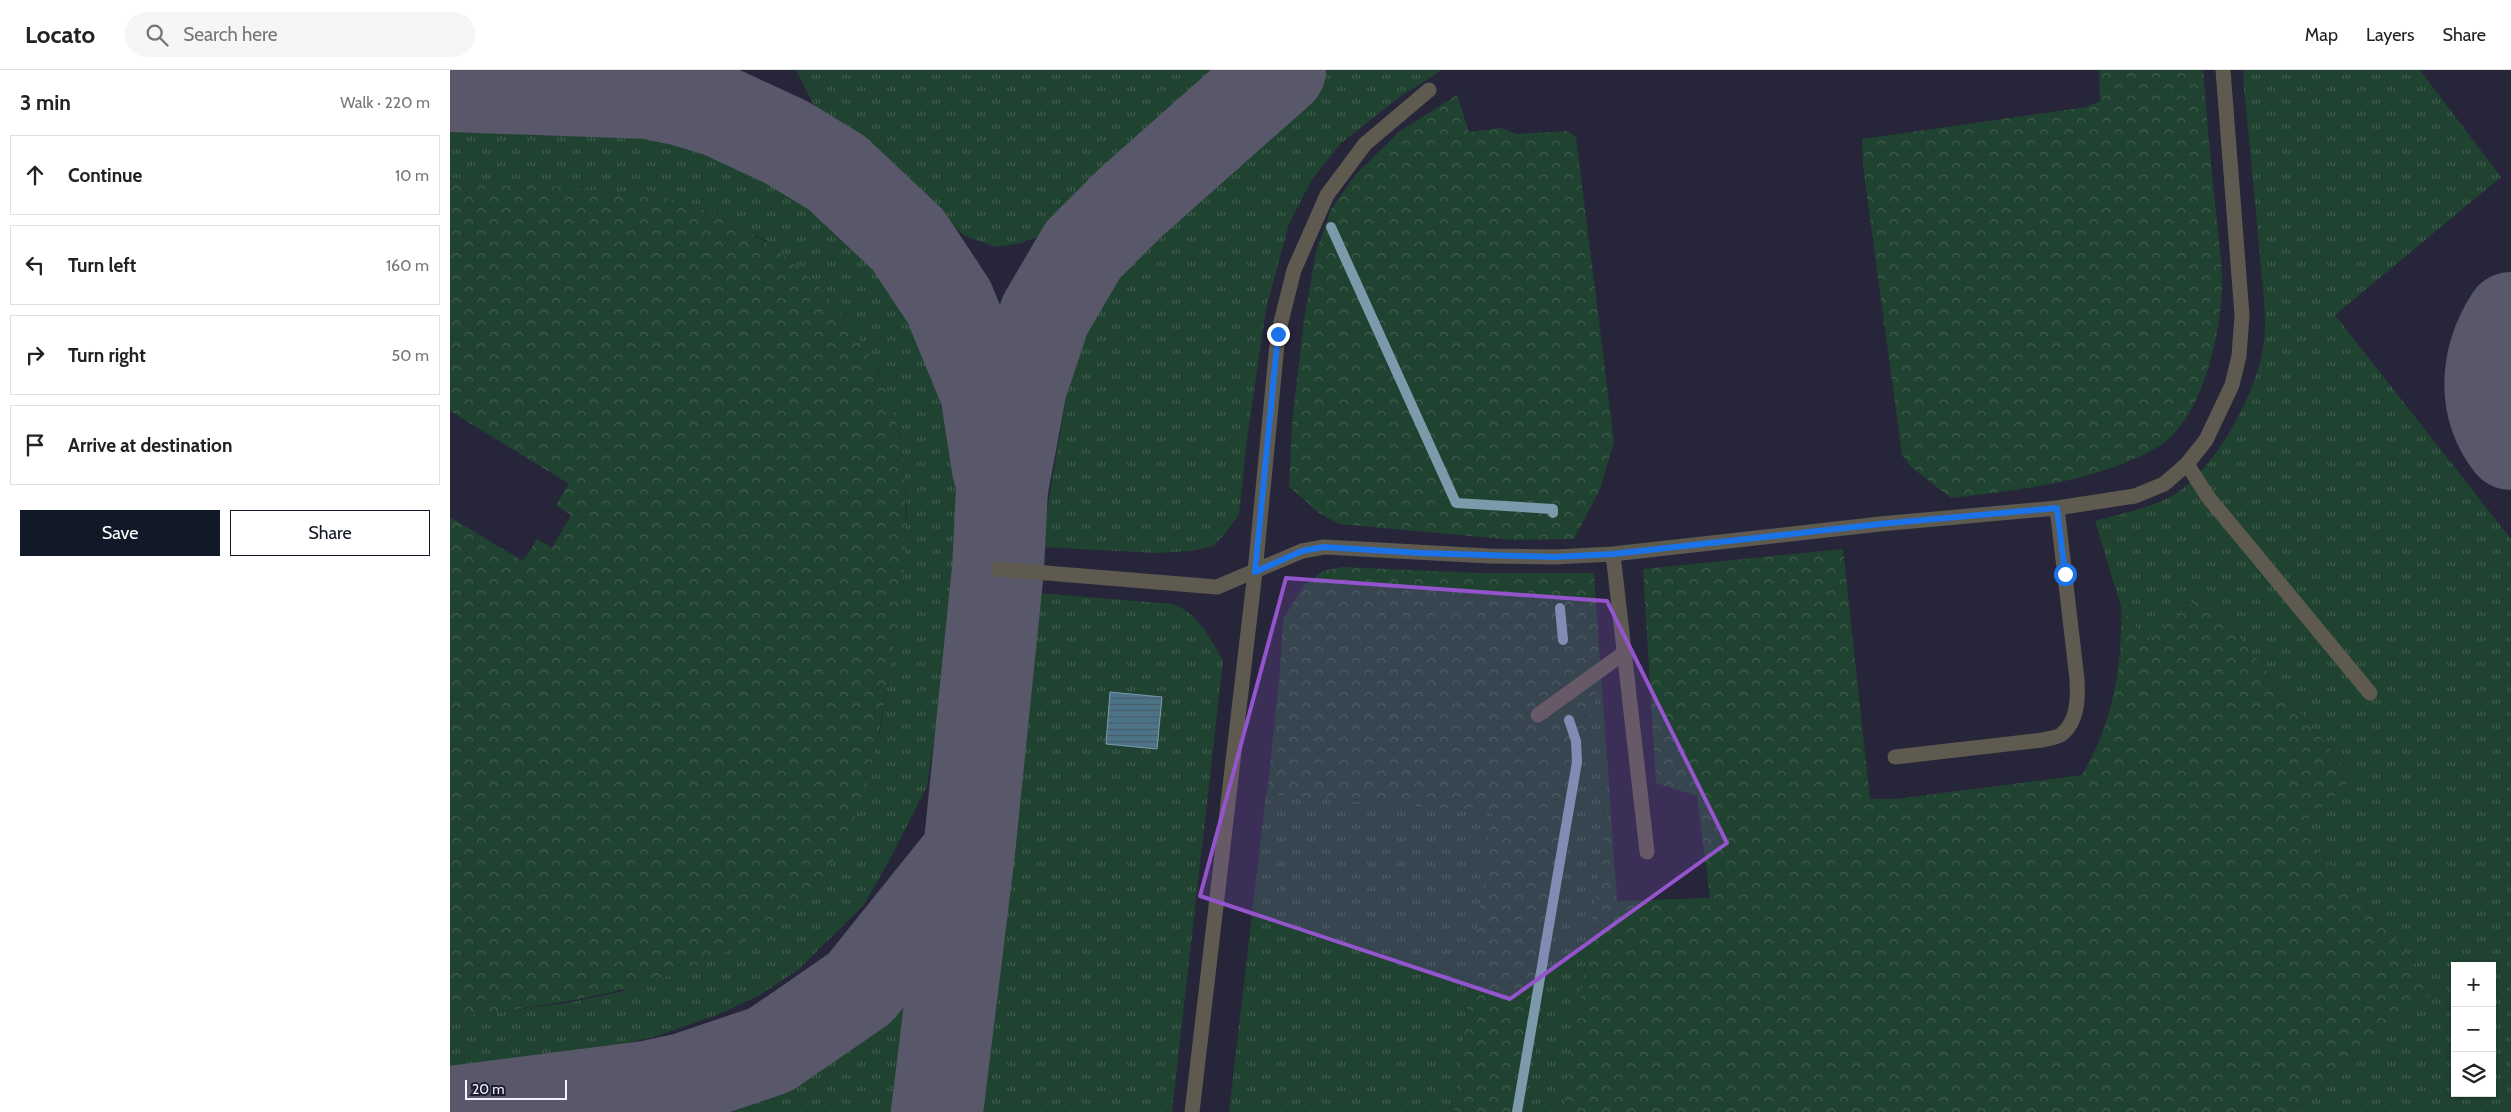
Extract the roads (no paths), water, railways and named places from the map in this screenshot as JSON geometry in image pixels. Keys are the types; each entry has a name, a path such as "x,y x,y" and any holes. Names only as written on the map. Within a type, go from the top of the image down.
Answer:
{"lane":[{"path":"998,569 1217,587 1302,551 1324,547 1489,556 1554,557 1613,554 1880,524 2057,508 2135,496 2164,484 2187,464 2206,440 2222,410 2232,384 2239,356 2242,315 2223,70"},
{"path":"1192,1112 1255,572 1278,334 1294,270 1327,195 1364,144 1429,90"},
{"path":"2187,464 2208,497 2370,693"},
{"path":"1895,757 2043,740 2061,735 2070,725 2078,704 2077,679 2057,508"},
{"path":"1613,554 1647,852"},
{"path":"1538,715 1624,653"}],"water":[{"path":"1110,692 1162,697 1157,749 1106,744"}],"waterway":[{"path":"1331,227 1456,503 1553,509 1553,513"},
{"path":"1560,608 1563,640"},
{"path":"1517,1112 1577,762 1576,741 1569,720"}]}
